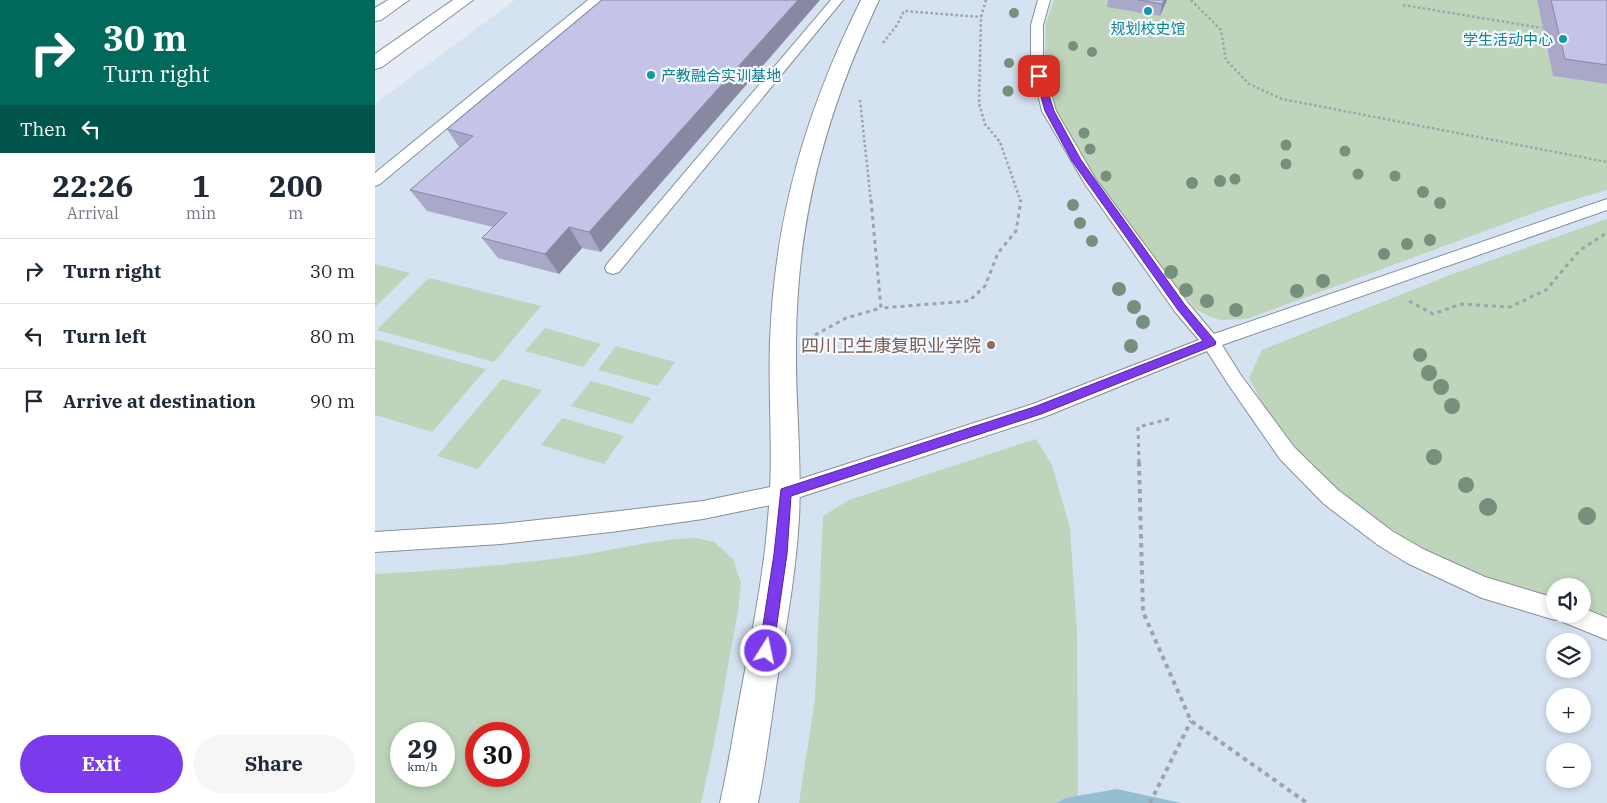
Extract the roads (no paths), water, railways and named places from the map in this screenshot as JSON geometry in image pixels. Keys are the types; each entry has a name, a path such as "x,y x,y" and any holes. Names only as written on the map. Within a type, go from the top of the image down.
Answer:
{"street":[{"path":"375,16 400,0"},
{"path":"375,62 464,0"},
{"path":"739,803 771,618 780,554 785,493 783,341 790,243 808,152 829,88 870,0"}],"lane":[{"path":"375,181 595,0"},
{"path":"613,268 837,0"},
{"path":"1044,0 1037,25 1036,55 1042,88 1055,124 1090,181 1182,308 1211,342 1234,379 1287,453 1331,497 1357,518 1393,542 1449,572 1482,587 1546,606"},
{"path":"375,542 501,534 602,523 703,510 785,493 1037,411 1211,342 1607,204"},
{"path":"1591,622 1607,629"}],"water":[{"path":"1117,789 1181,803 1056,803 1065,798"}],"place":[{"name":"规划校史馆","path":"1148,11"},
{"name":"学生活动中心","path":"1563,39"},
{"name":"产教融合实训基地","path":"651,75"},
{"name":"四川卫生康复职业学院","path":"991,345"}]}
